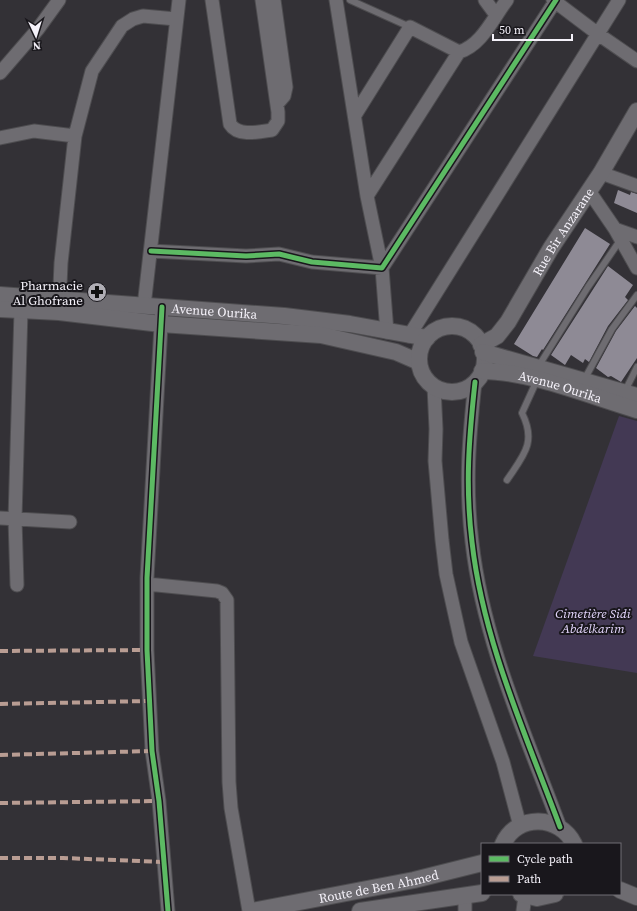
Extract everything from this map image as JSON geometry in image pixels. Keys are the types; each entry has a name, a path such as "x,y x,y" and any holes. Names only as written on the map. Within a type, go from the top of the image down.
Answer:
{"street":[{"path":"0,73 38,29 59,0"},
{"path":"144,306 179,0"},
{"path":"212,0 230,124 236,130 243,132 272,130 278,122 277,104 262,0"},
{"path":"274,0 286,87 284,96 277,104"},
{"path":"336,0 367,196 382,268 387,332"},
{"path":"485,0 496,14"},
{"path":"367,196 459,52 468,49 477,42 507,0"},
{"path":"409,336 542,120 619,0"},
{"path":"382,268 555,1 598,34 637,61"},
{"path":"60,305 62,263 75,136 92,71 122,26 133,19 143,16 176,19"},
{"path":"355,115 410,27 459,52"},
{"name":"Rue Bir Anzarane","path":"482,348 497,336 508,322 551,248 632,128 637,111"},
{"path":"0,138 34,131 75,136"},
{"path":"601,173 637,186"},
{"path":"589,191 618,234 637,268"},
{"path":"618,234 637,237"},
{"path":"151,251 246,256 279,254 312,262 382,268"},
{"name":"Avenue Ourika","path":"0,295 161,324 321,335 396,352 419,362"},
{"name":"Avenue Ourika","path":"0,309 21,310 60,305 162,307 284,316 350,324 409,336 427,338 435,331 445,327 456,327 466,330 475,337 482,348 537,374 637,410"},
{"path":"162,307 147,584 149,701 168,911"},
{"path":"17,585 15,519 21,310"},
{"path":"427,338 420,349 419,362 421,372 426,380 434,387 441,390 455,392 463,390 479,377"},
{"path":"482,348 484,361 479,377 469,428 467,461 472,542 493,641 560,827"},
{"name":"Avenue Ourika","path":"479,377 498,371 537,374 584,380 631,394"},
{"path":"434,387 436,429 435,461 446,574 461,642 503,762 520,826"},
{"path":"0,518 70,522"},
{"path":"147,584 217,591 222,593 227,600 229,782 231,808 250,911"},
{"path":"504,843 512,831 533,821 547,822 560,827 568,834 573,843"},
{"name":"Route de Ben Ahmed","path":"250,911 414,880 481,863"},
{"path":"621,890 637,897"},
{"name":"Route de Ben Ahmed","path":"360,911 465,903 481,894"},
{"path":"523,900 551,895"}],"lane":[{"path":"350,0 410,27"},
{"path":"506,480 526,450 529,436 522,413 537,374 618,234"},
{"path":"584,380 612,329 637,294"},
{"path":"631,394 637,367"}],"green space":[{"name":"Cimetière Sidi Abdelkarim","path":"619,416 637,421 637,673 533,656"}],"building":[{"path":"618,190 630,195 631,192 637,194 637,213 614,203"},
{"path":"585,228 610,244 543,350 542,349 537,357 533,356 514,344"},
{"path":"608,266 633,285 625,297 628,300 608,326 589,362 585,359 583,363 571,355 565,365 551,355"},
{"path":"635,306 637,308 637,358 621,382 611,376 608,377 596,368 616,331"}],"marked path":[{"path":"0,651 147,650"},
{"path":"0,704 149,701"},
{"path":"0,755 152,751"},
{"path":"0,803 159,801"},
{"path":"0,858 63,858 164,862"}],"cycle path":[{"path":"151,251 246,256 279,254 312,262 382,268 556,0"},
{"path":"162,307 147,578 147,650 152,751 159,801 168,911"},
{"path":"475,382 468,481 472,542 478,579 486,615 507,687 560,827"}],"place":[{"name":"Pharmacie Al Ghofrane","path":"97,292"}]}
